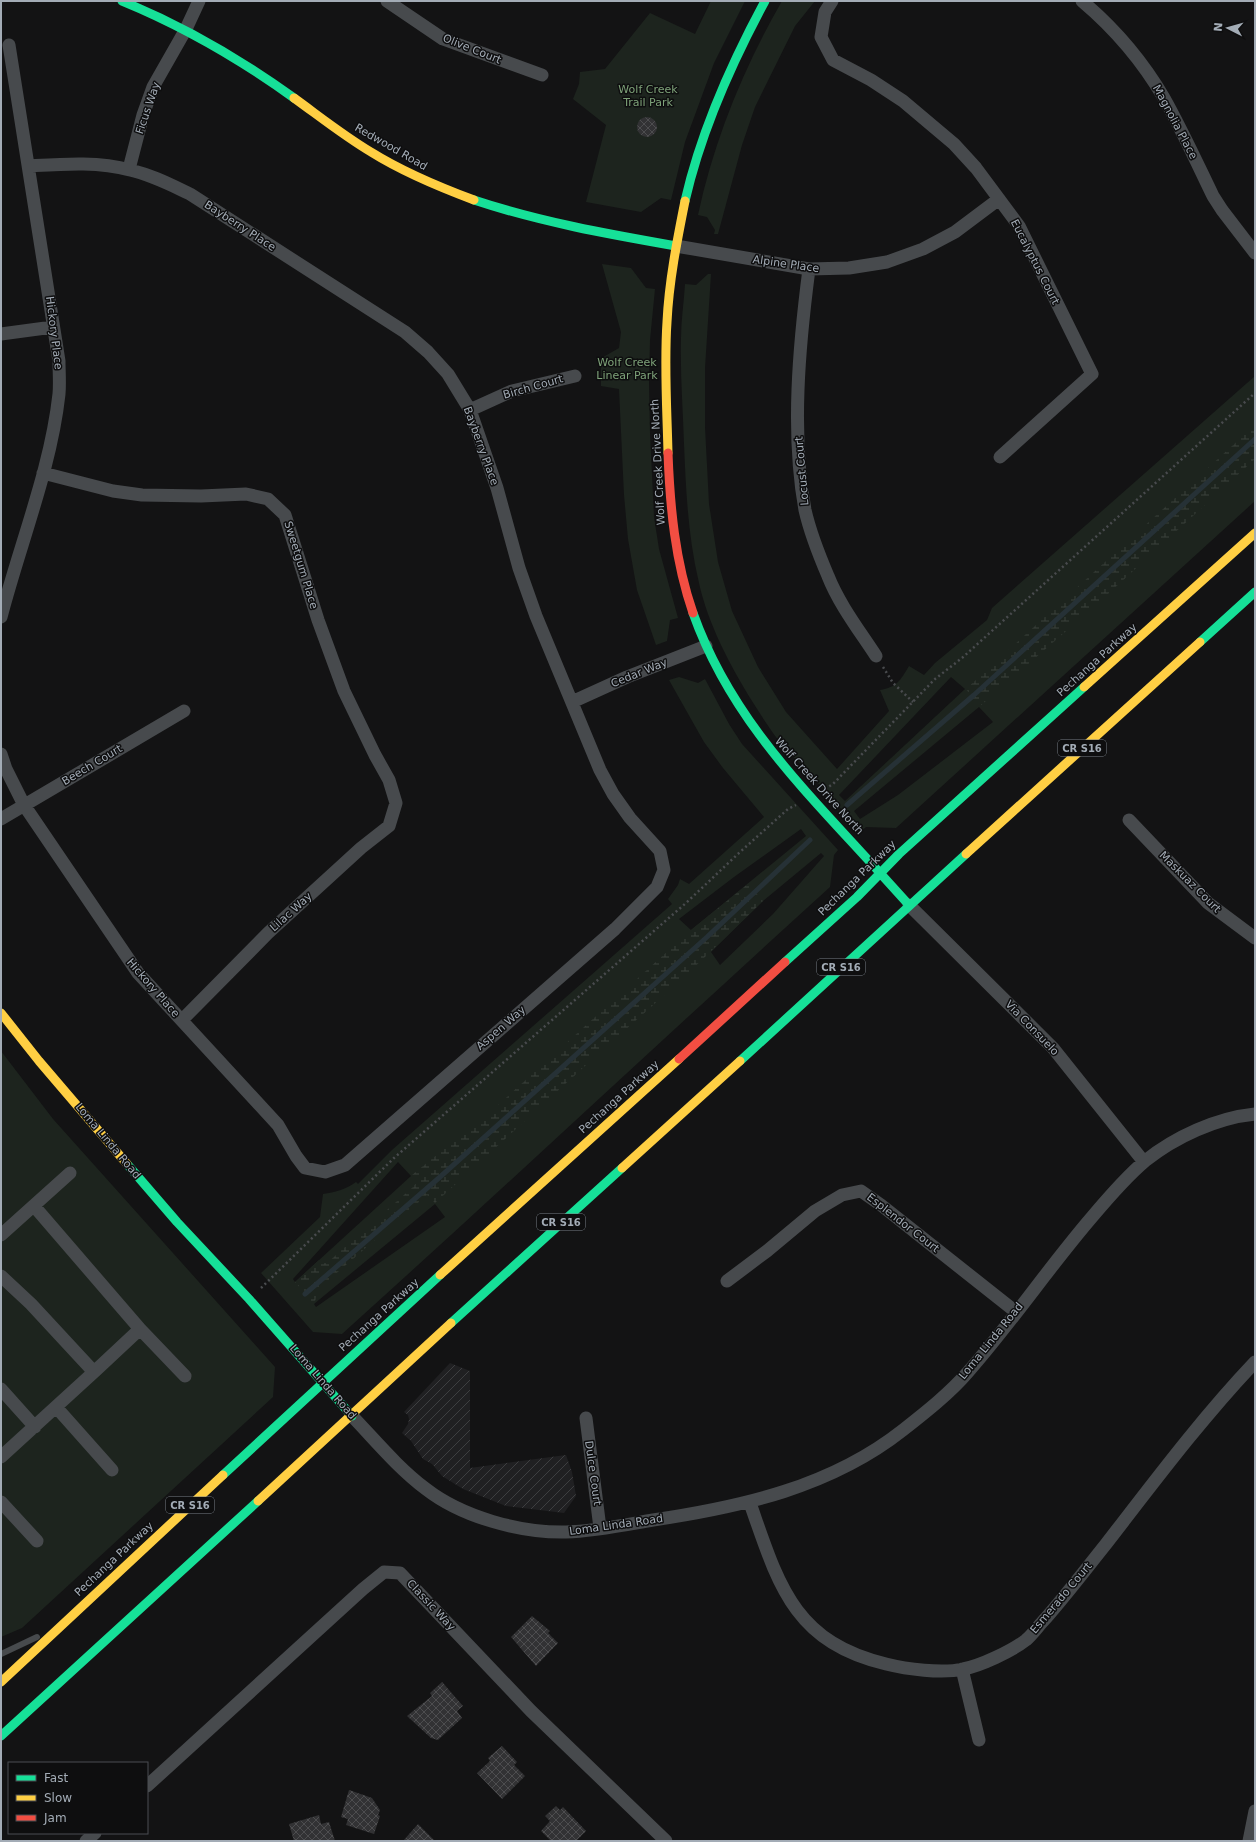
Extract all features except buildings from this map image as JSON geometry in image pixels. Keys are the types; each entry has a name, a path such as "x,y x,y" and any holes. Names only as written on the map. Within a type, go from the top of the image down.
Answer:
{"main road":[{"name":"Redwood Road","path":"122,1 186,28 266,78 341,132 386,161 435,186 485,205 578,230 676,246"},
{"name":"Wolf Creek Drive North","path":"765,1 735,57 715,105 686,195 676,246 667,320 666,390 670,490 681,574 692,612 706,646 744,715 774,758 909,905"},
{"name":"Pechanga Parkway","path":"1,1682 322,1382 839,914 880,873 1255,533"},
{"name":"CR S16","path":"1,1736 909,905 1255,592"},
{"name":"Loma Linda Road","path":"1,1013 39,1061 177,1222 249,1299 352,1416"}],"street":[{"name":"Ficus Way","path":"129,169 142,115 153,87 186,28 199,1"},
{"name":"Olive Court","path":"387,1 443,38 542,75"},
{"name":"Eucalyptus Court","path":"832,1 824,12 820,37 833,60 871,80 903,101 954,144 976,168 1019,226 1092,374 1000,457"},
{"name":"Magnolia Place","path":"1082,1 1100,16 1127,46 1148,74 1163,97 1213,196 1255,253"},
{"name":"Hickory Place","path":"1,616 43,473 54,428 59,392 59,360 9,45"},
{"name":"Bayberry Place","path":"29,166 61,164 96,165 129,169 158,179 190,194 405,332 428,352 448,374 470,410 497,488 519,568 531,602 600,770 613,794 630,818 660,851 664,870"},
{"name":"Alpine Place","path":"676,246 809,269 850,268 887,262 916,252 955,232 999,199"},
{"name":"Locust Court","path":"809,269 799,356 798,396 801,481 806,511 813,539 828,577 845,609 876,656"},
{"path":"1,334 54,327"},
{"name":"Birch Court","path":"470,410 512,391 575,376"},
{"name":"Sweetgum Place","path":"43,473 113,491 142,495 201,496 246,494 268,499 285,516 318,620 344,691 375,755 389,780 396,803"},
{"name":"Cedar Way","path":"572,702 627,677 706,646"},
{"name":"Beech Court","path":"1,819 184,711"},
{"name":"Hickory Place","path":"1,754 6,769 24,805 138,973 278,1125 305,1168 325,1172"},
{"name":"Lilac Way","path":"182,1020 268,933 361,848 389,826 396,803"},
{"name":"Maskuaz Court","path":"1129,820 1208,903 1255,938"},
{"name":"Aspen Way","path":"325,1172 345,1165 616,929 657,887 664,870"},
{"name":"Via Consuelo","path":"909,905 1053,1048 1144,1162"},
{"name":"Loma Linda Road","path":"352,1416 401,1469 428,1491 456,1508 488,1520 522,1528 565,1532 700,1513 750,1503 806,1485 855,1463 901,1432 935,1404 967,1373 1096,1212 1144,1162 1178,1139 1213,1124 1255,1114"},
{"path":"1,1235 70,1173"},
{"name":"Esplendor Court","path":"727,1281 767,1251 814,1211 842,1195 861,1191 881,1205 1016,1312"},
{"path":"34,1206 140,1329 186,1376"},
{"path":"1,1276 31,1304 94,1372"},
{"path":"1,1457 56,1408 140,1329"},
{"name":"Esmerado Court","path":"750,1503 777,1578 793,1605 809,1625 829,1640 849,1652 877,1662 904,1668 962,1669 1002,1654 1026,1640 1064,1597 1178,1450 1255,1362"},
{"path":"1,1389 35,1427"},
{"path":"56,1408 112,1470"},
{"name":"Dulce Court","path":"586,1418 600,1528"},
{"path":"1,1502 37,1541"},
{"name":"Classic Way","path":"148,1785 363,1589 384,1572 400,1573 531,1711 666,1841"},
{"path":"962,1669 979,1740"},
{"path":"1249,1841 1255,1812"},
{"path":"86,1841 94,1834"}],"lane":[{"path":"1,1654 59,1628"}],"path":[{"path":"249,1299 394,1158 686,903 788,809 811,798 833,784 935,679 962,658 1255,393"},
{"path":"876,656 893,683 913,702"}],"shaded area":[{"path":"450,1363 470,1371 470,1468 566,1455 572,1472 576,1496 564,1513 506,1506 463,1489 442,1476 432,1464 423,1459 411,1441 402,1433 408,1424 409,1419 408,1415 404,1412"}],"green space":[{"name":"Wolf Creek Trail Park","path":"711,1 745,1 714,63 685,142 671,200 661,198 641,212 586,202 606,125 573,99 579,84 580,72 605,69 650,13 695,34"},
{"path":"782,1 815,1 795,26 755,107 742,145 718,234 714,234 715,230 707,217 698,215 713,159 743,78"},
{"name":"Wolf Creek Linear Park","path":"602,264 631,268 646,288 655,289 650,340 649,383 654,517 659,549 678,618 670,620 667,641 656,645 637,590 628,539 624,495 619,389 601,386 601,369 598,360 619,348 621,332"},
{"path":"708,274 711,274 705,368 705,427 709,504 718,562 732,611 758,667 786,712 837,769 889,711 880,690 886,689 898,682 909,666 924,675 935,663 987,620 992,608 1255,376 1255,501 896,828 866,827 861,831 786,749 768,726 728,659 714,629 703,598 695,566 688,514 681,365 681,331 685,284 696,285","holes":["951,677 965,689 845,801 839,795","979,707 993,722 898,795 860,819 854,811"]},
{"path":"1255,425 1255,459 1096,605 979,707 966,689"},
{"path":"679,677 698,683 705,679 729,724 742,744 838,850 834,855 830,887 465,1223 342,1334 313,1332 261,1273 320,1217 323,1194 340,1190 356,1182 358,1184 392,1150 672,904 668,899 678,885 680,879 689,884 764,817 723,768 704,742 669,680","holes":["801,829 806,836 691,930 679,919","821,853 824,856 773,914 720,965 711,952 763,901","398,1162 411,1176 295,1282 293,1279","435,1204 445,1217 316,1307 314,1304"]},
{"path":"748,884 763,901 679,982 435,1203 427,1195 324,1284 318,1292 314,1304 295,1282 319,1260 323,1263 327,1263 413,1187 416,1183 412,1175 497,1106 691,930"},
{"path":"1,1051 53,1119 275,1367 273,1397 22,1628 1,1637"}],"waterway":[{"path":"847,805 974,695 1255,439"},
{"path":"305,1294 440,1177 707,937 810,840"}],"traffic: fast":[{"path":"122,1 167,21 211,44 294,98"},
{"path":"685,201 699,149 718,98 740,49 765,1"},
{"path":"474,200 549,221 676,246"},
{"path":"1200,642 1255,592"},
{"path":"693,613 709,652 749,721 798,783 880,873"},
{"path":"785,962 857,897 899,854 1084,687"},
{"path":"740,1061 966,854"},
{"path":"880,873 909,905"},
{"path":"127,1164 177,1222 249,1299 352,1416"},
{"path":"451,1323 622,1168"},
{"path":"223,1475 440,1275"},
{"path":"1,1736 258,1501"}],"traffic: slow":[{"path":"294,98 332,126 383,159 421,179 474,200"},
{"path":"668,453 666,371 668,307 674,261 685,201"},
{"path":"1084,687 1255,533"},
{"path":"966,854 1200,642"},
{"path":"1,1013 39,1061 127,1164"},
{"path":"440,1275 679,1059"},
{"path":"622,1168 740,1061"},
{"path":"258,1501 451,1323"},
{"path":"1,1682 223,1475"}],"traffic: jam":[{"path":"668,453 674,534 682,574 693,613"},
{"path":"679,1059 785,962"}]}
